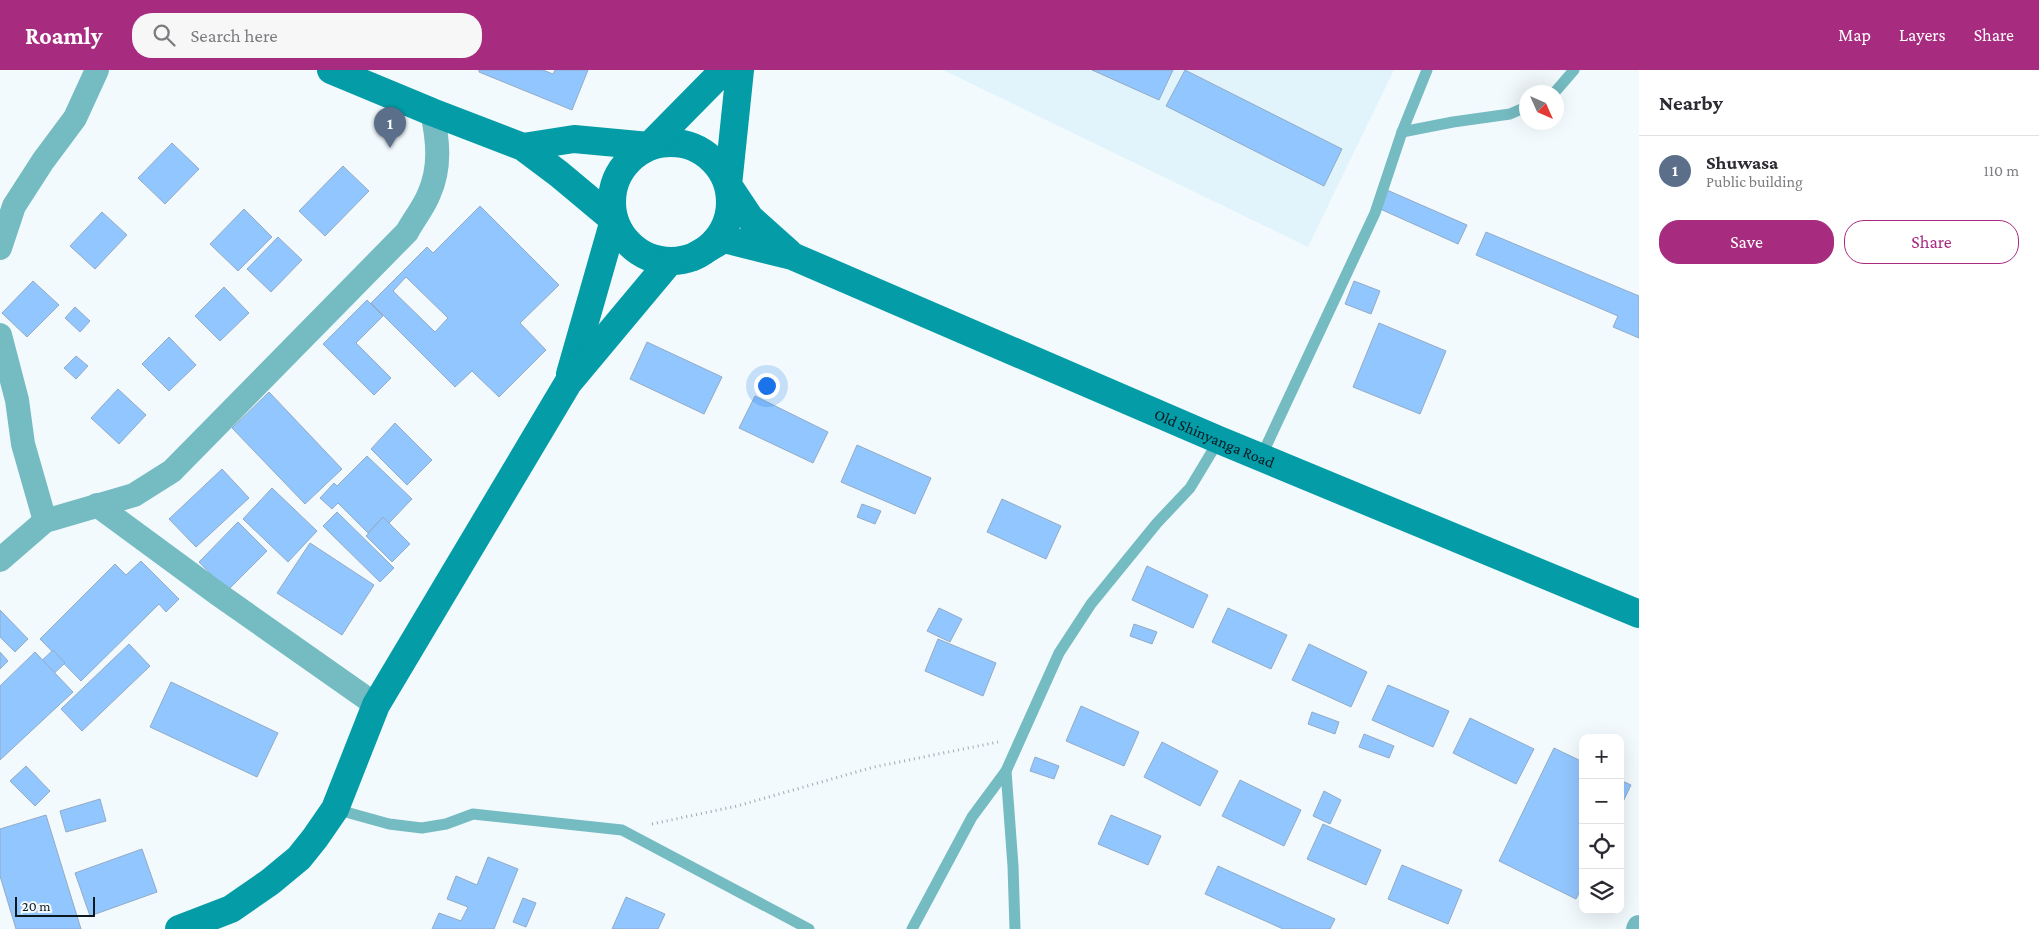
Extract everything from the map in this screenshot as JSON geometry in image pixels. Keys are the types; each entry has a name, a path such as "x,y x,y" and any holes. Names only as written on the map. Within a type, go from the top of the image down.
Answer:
{"main road":[{"name":"Old Shinyanga Road","path":"331,70 523,147 614,220 626,242 646,256 681,259 711,246 724,228 730,206 728,185"},
{"path":"649,146 724,70"},
{"path":"728,185 740,70"},
{"name":"Old Shinyanga Road","path":"523,147 574,139 649,146 673,142 698,148 717,163 728,185 750,218 792,256"},
{"name":"Old Shinyanga Road","path":"614,220 612,198 617,177 630,158 649,146"},
{"path":"568,383 614,220"},
{"name":"Old Shinyanga Road","path":"681,259 724,239 792,256 1219,440 1639,615"},
{"path":"179,929 231,910 299,858 335,809 376,704 568,383 681,259"}],"street":[{"path":"0,248 14,206 75,118 97,70"},
{"path":"0,560 46,521 134,495 172,471 407,232 429,194 437,164 438,141 432,112"},
{"path":"0,334 17,400 23,444 46,521"},
{"path":"97,505 218,594 376,704"}],"lane":[{"path":"1261,457 1375,213 1402,132 1426,70"},
{"path":"1560,85 1574,70"},
{"path":"1402,132 1510,114 1519,110"},
{"path":"912,929 972,818 1006,771 1059,653 1091,604 1157,523 1190,488 1219,440"},
{"path":"1006,771 1013,866 1015,929"},
{"path":"335,809 389,824 422,828 446,824 473,814 622,830 809,929"}],"path":[{"path":"622,830 737,806 874,767 1021,738"}],"shaded area":[{"path":"943,70 1394,70 1308,247"}],"building":[{"path":"479,70 543,70 553,74 555,70 588,70 572,110 479,72"},
{"path":"1092,70 1173,70 1159,100"},
{"path":"1185,70 1342,149 1324,186 1166,106"},
{"path":"172,143 199,169 165,204 138,178"},
{"path":"343,166 369,191 325,236 299,211"},
{"path":"1387,190 1467,225 1458,244 1378,208"},
{"path":"480,206 559,285 520,323 546,350 499,397 472,371 455,387 371,303 427,247 433,253","holes":["406,277 448,318 435,332 393,291"]},
{"path":"244,209 272,237 238,271 210,244"},
{"path":"102,212 127,235 95,269 70,246"},
{"path":"1486,232 1639,296 1639,338 1613,327 1618,316 1476,255"},
{"path":"278,237 302,260 271,292 247,269"},
{"path":"33,281 59,305 27,337 2,313"},
{"path":"1354,281 1380,291 1371,314 1345,304"},
{"path":"224,287 249,313 220,341 195,316"},
{"path":"367,300 383,316 356,343 391,378 374,395 323,344"},
{"path":"75,307 90,321 80,332 65,318"},
{"path":"1379,323 1446,351 1420,414 1353,387"},
{"path":"169,337 196,365 169,391 142,364"},
{"path":"647,342 722,377 704,414 630,379"},
{"path":"76,356 88,366 76,379 64,368"},
{"path":"118,389 146,415 119,444 91,418"},
{"path":"269,392 342,469 305,504 232,428"},
{"path":"755,396 828,432 813,463 739,428"},
{"path":"395,423 432,460 407,485 371,449"},
{"path":"857,445 931,478 915,514 841,482"},
{"path":"367,456 412,499 389,523 383,517 368,533 338,503 332,509 320,498 334,483 337,486"},
{"path":"222,469 249,498 196,547 169,519"},
{"path":"272,488 317,531 288,562 243,519"},
{"path":"1002,499 1061,526 1046,559 987,532"},
{"path":"862,504 881,511 875,524 857,517"},
{"path":"337,512 394,568 380,582 323,526"},
{"path":"383,517 410,544 392,562 366,536"},
{"path":"238,522 267,551 227,591 199,562"},
{"path":"310,543 374,585 342,635 277,593"},
{"path":"141,561 179,599 166,612 159,604 81,681 40,639 115,564 126,575"},
{"path":"1147,566 1208,595 1193,628 1132,600"},
{"path":"939,608 962,619 950,642 927,631"},
{"path":"1228,608 1287,635 1271,669 1212,642"},
{"path":"0,610 28,639 15,652 0,637"},
{"path":"1134,624 1157,632 1152,644 1130,636"},
{"path":"938,639 996,663 983,696 925,671"},
{"path":"129,644 150,666 82,731 61,709"},
{"path":"1309,644 1367,672 1351,707 1292,680"},
{"path":"53,650 65,663 13,712 1,699"},
{"path":"0,652 8,661 0,669"},
{"path":"35,652 73,692 0,760 0,686"},
{"path":"171,682 278,733 257,777 150,727"},
{"path":"1388,685 1449,711 1433,747 1372,720"},
{"path":"1081,706 1139,732 1124,766 1066,741"},
{"path":"1312,712 1339,722 1335,734 1308,724"},
{"path":"1470,718 1534,749 1516,784 1453,753"},
{"path":"1364,734 1394,746 1389,758 1359,747"},
{"path":"1162,742 1218,771 1200,806 1144,777"},
{"path":"1554,748 1579,760 1579,893 1576,899 1499,861"},
{"path":"1035,757 1059,766 1054,779 1030,771"},
{"path":"26,766 50,791 35,806 10,781"},
{"path":"1240,780 1301,810 1284,846 1222,816"},
{"path":"1624,782 1631,785 1624,800"},
{"path":"1324,791 1341,800 1330,824 1313,816"},
{"path":"100,799 106,821 66,832 60,811"},
{"path":"46,815 81,929 16,929 0,876 0,829"},
{"path":"1111,815 1161,836 1148,865 1098,844"},
{"path":"1323,824 1381,850 1366,885 1307,859"},
{"path":"142,849 157,892 90,916 75,873"},
{"path":"488,857 518,869 494,929 432,929 439,913 461,921 468,907 447,899 456,876 477,885"},
{"path":"1402,865 1462,890 1448,924 1388,899"},
{"path":"1218,866 1335,919 1330,929 1283,929 1205,894"},
{"path":"626,897 665,914 658,929 612,929"},
{"path":"523,898 536,903 526,927 513,922"}],"place":[{"name":"Shuwasa","path":"390,148"}]}
